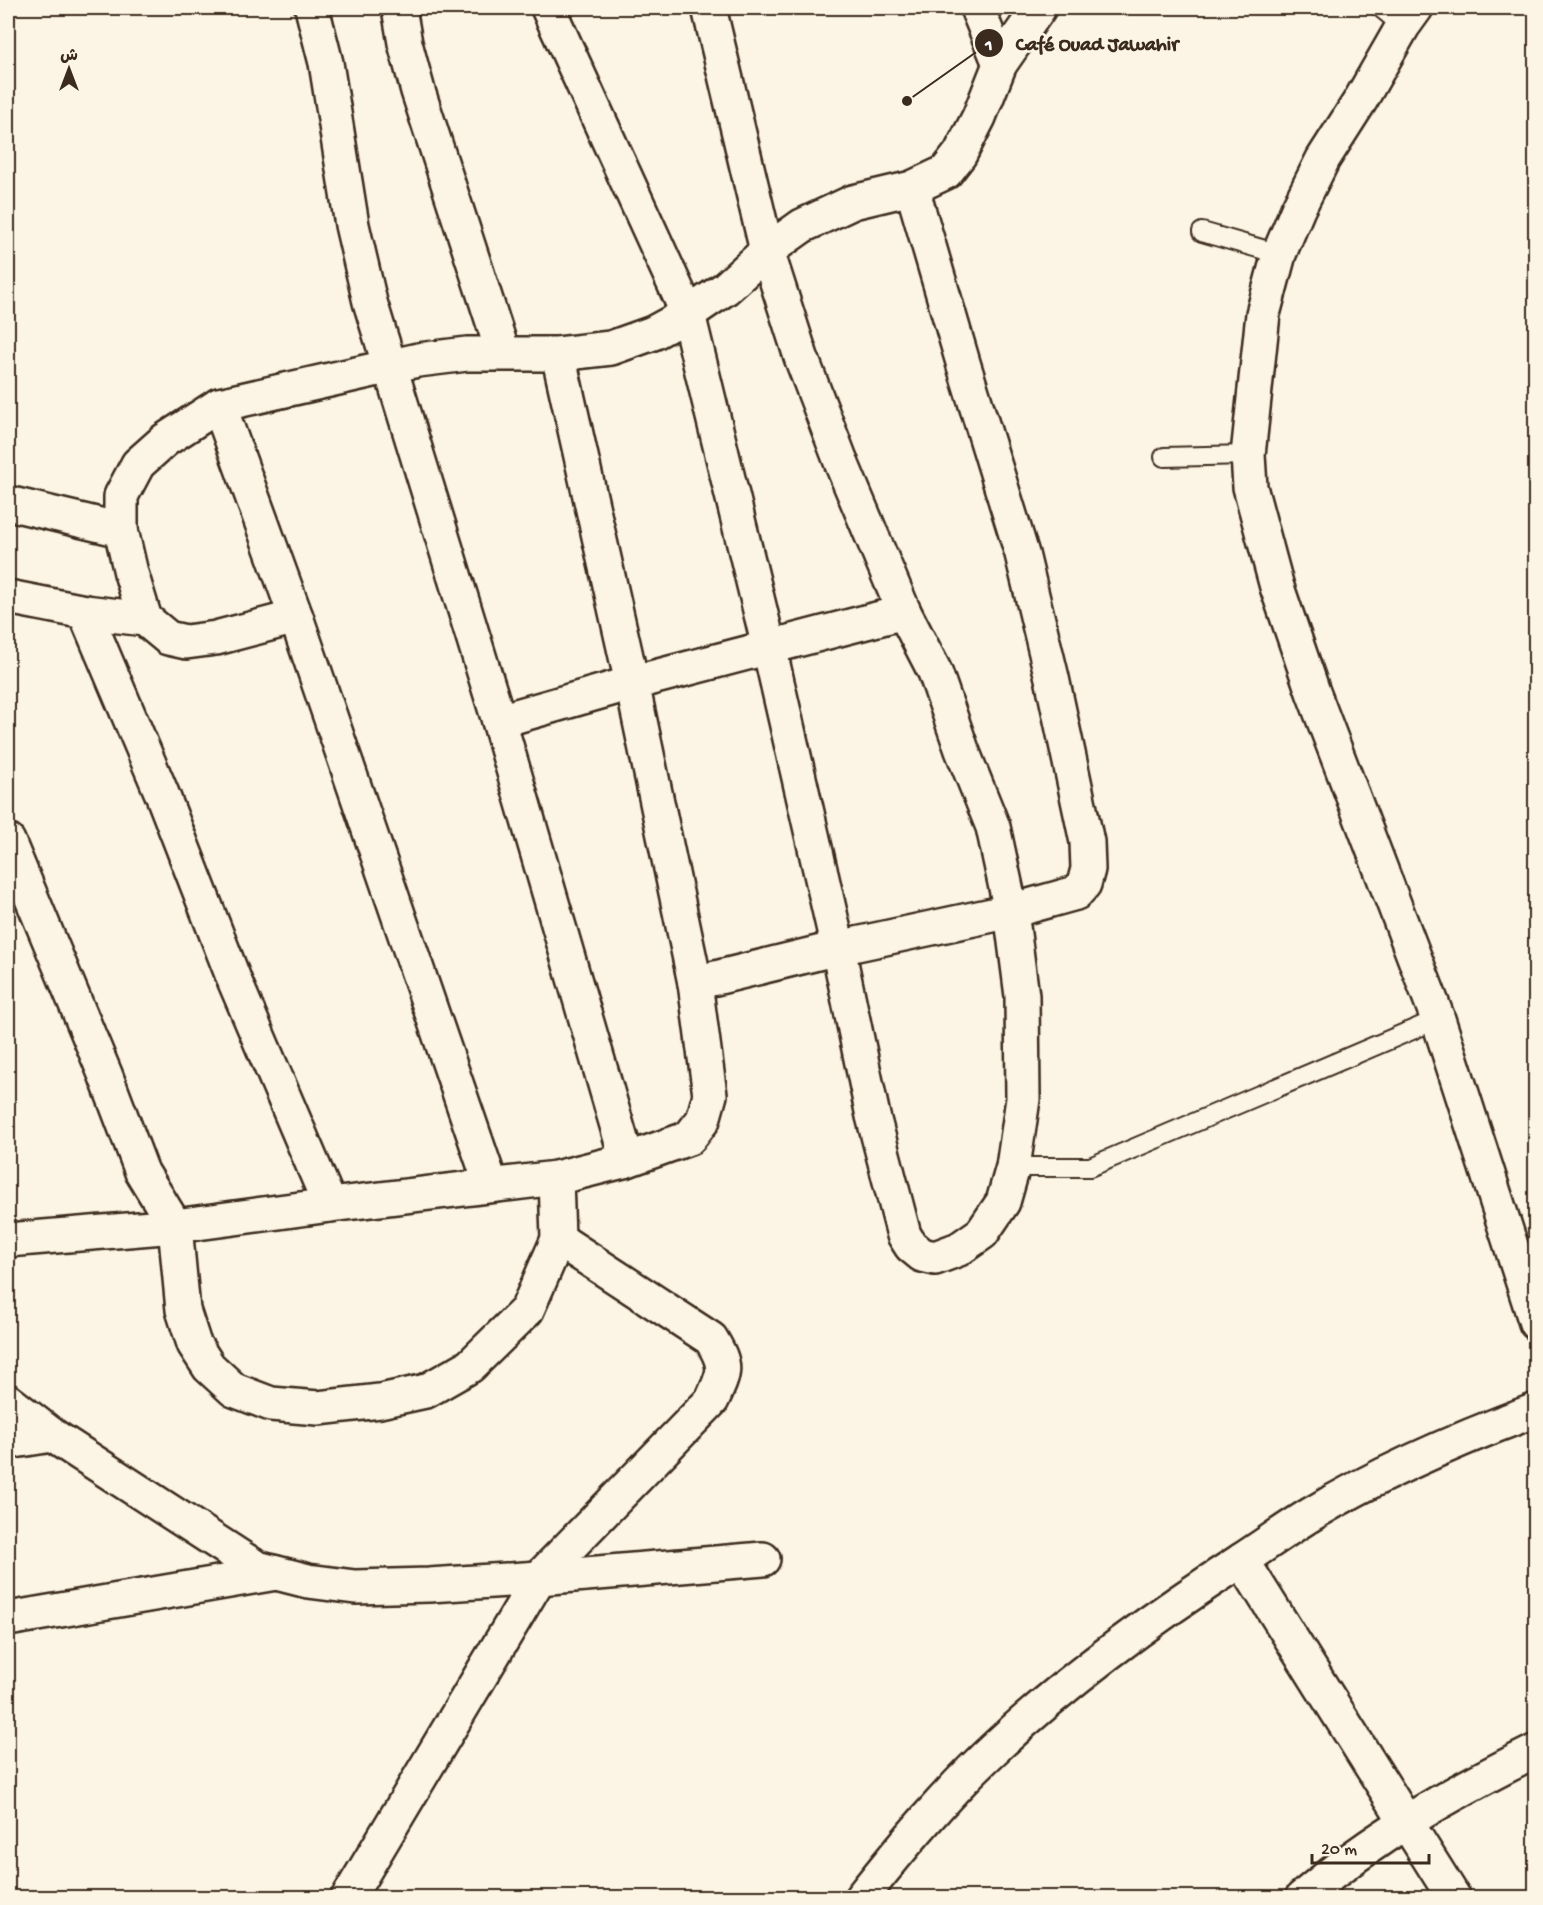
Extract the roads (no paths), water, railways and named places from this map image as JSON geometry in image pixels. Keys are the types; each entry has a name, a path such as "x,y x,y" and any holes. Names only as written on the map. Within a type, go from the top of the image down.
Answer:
{"street":[{"path":"312,8 326,63 352,225 370,302 499,721 627,1160"},
{"path":"399,8 405,43 418,91 503,353"},
{"path":"548,8 688,314 769,647 838,948 873,1116 904,1235 911,1246 922,1255 935,1258 959,1249 982,1233 1003,1202 1014,1167 1023,1099 1022,996 1011,911 993,827 962,750 935,672 904,612 843,467 801,357 767,251 709,8"},
{"path":"976,8 1000,64"},
{"path":"145,619 121,530 121,496 138,464 165,440 219,405 418,360 467,354 558,354 611,348 653,333 688,314 726,288 767,251 802,226 853,202 912,188 946,172 960,154 979,117 1000,64 1039,8"},
{"path":"1400,14 1360,101 1323,159 1279,254 1263,314 1248,455 1250,487 1284,608 1317,703 1438,1019 1536,1323"},
{"path":"695,983 838,948 1011,911 1076,892 1084,884 1088,869 1087,842 1052,678 1022,554 912,188"},
{"path":"9,1236 176,1226 556,1178 627,1160 689,1138 703,1120 710,1095 695,983 632,683 558,354"},
{"path":"219,405 296,617 491,1185"},
{"path":"8,503 121,530"},
{"path":"8,597 85,612 145,619 168,638 186,642 216,638 296,617"},
{"path":"85,612 162,794 235,982 330,1205"},
{"path":"499,721 632,683 904,612"},
{"path":"8,841 105,1074 142,1172 176,1226 183,1310 194,1344 209,1367 234,1390 270,1404 318,1408 380,1401 426,1391 470,1366 527,1310 558,1239 556,1178"},
{"path":"348,1898 539,1578 712,1400 724,1375 722,1357 711,1339 558,1239"},
{"path":"8,1401 52,1435 257,1568 308,1581 355,1587 429,1585 763,1559"},
{"path":"861,1898 931,1814 995,1748 1053,1695 1111,1649 1310,1515 1369,1482 1446,1446 1536,1410"},
{"path":"8,1442 52,1435"},
{"path":"1242,1560 1454,1898"},
{"path":"8,1619 276,1573"},
{"path":"1302,1898 1332,1874 1407,1822 1447,1797 1536,1750"}],"lane":[{"path":"1202,232 1279,254"},
{"path":"1164,457 1248,455"},
{"path":"1014,1167 1090,1167 1438,1019"}],"place":[{"name":"Café Ouad Jawahir","path":"907,101"}]}
